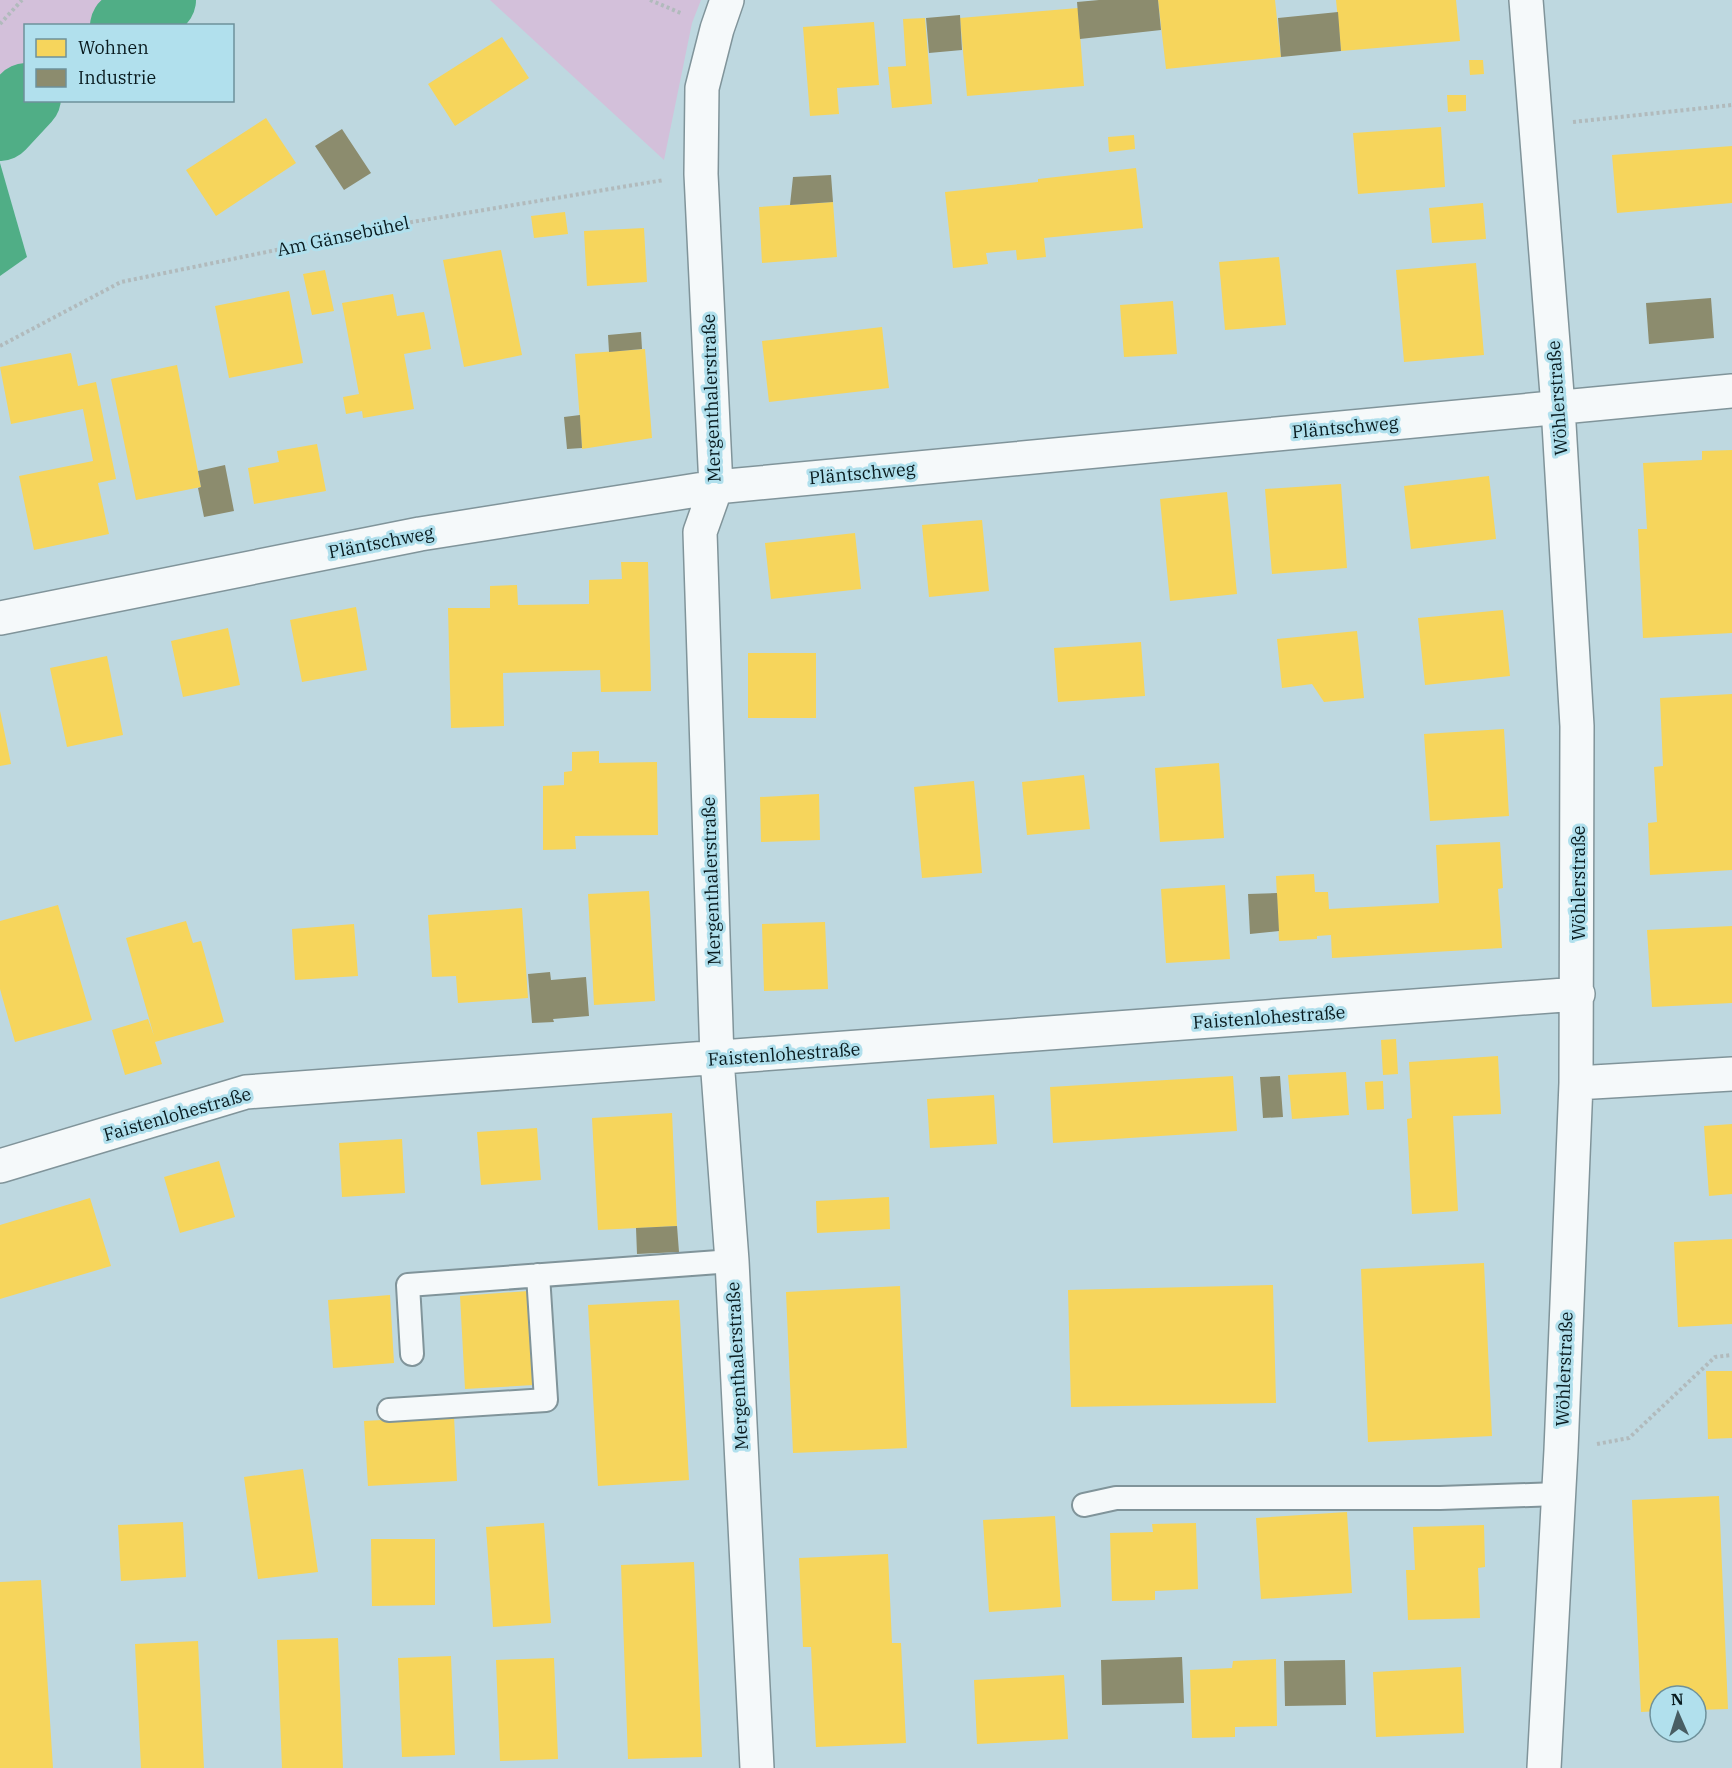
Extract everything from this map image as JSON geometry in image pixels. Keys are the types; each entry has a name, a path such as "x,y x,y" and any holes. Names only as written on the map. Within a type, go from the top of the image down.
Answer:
{"street":[{"name":"Mergenthalerstraße","path":"727,0 702,88 700,174 716,487 700,532 717,1059 732,1261 757,1768"},
{"name":"Wöhlerstraße","path":"1526,0 1558,407 1577,726 1576,1083 1561,1450 1544,1768"},
{"name":"Pläntschweg","path":"0,618 420,534 716,487 1732,391"},
{"name":"Faistenlohestraße","path":"0,1166 246,1092 1578,994"},
{"path":"1576,1083 1732,1074"}],"lane":[{"path":"412,1354 408,1285 732,1261"},
{"path":"389,1410 546,1400 538,1275"},
{"path":"1084,1505 1116,1498 1440,1498 1558,1494"}],"path":[{"path":"0,24 22,0"},
{"path":"1537,126 1732,105"},
{"name":"Am Gänsebühel","path":"0,346 121,282 412,222 700,174"},
{"path":"1561,1450 1629,1438 1715,1357 1732,1355"}],"shaded area":[{"path":"0,0 171,0 135,24 24,24 24,99 0,125"},
{"path":"490,0 701,0 692,23 664,160"},
{"path":"0,163 27,257 0,276"}],"building: Wohnen":[{"path":"1158,0 1275,0 1281,57 1166,69"},
{"path":"1336,0 1456,0 1460,41 1341,51"},
{"path":"1078,8 1084,86 967,96 960,18"},
{"path":"925,18 932,104 892,108 888,67 906,66 903,19"},
{"path":"874,22 879,85 837,88 839,114 810,116 803,27"},
{"path":"502,37 529,78 455,126 428,84"},
{"path":"1469,60 1483,60 1484,74 1470,75"},
{"path":"1447,95 1466,95 1466,111 1448,112"},
{"path":"266,118 296,163 216,216 186,170"},
{"path":"1441,127 1445,187 1358,194 1353,133"},
{"path":"1134,135 1135,149 1109,152 1108,137"},
{"path":"1732,146 1732,203 1617,213 1612,155"},
{"path":"1136,168 1143,228 1044,238 1046,257 1017,260 1016,250 986,253 988,264 953,268 945,192"},
{"path":"833,202 837,257 762,263 759,207"},
{"path":"1483,203 1486,239 1432,243 1429,208"},
{"path":"565,212 568,234 534,238 531,216"},
{"path":"644,228 647,282 587,286 584,231"},
{"path":"501,250 522,355 464,367 443,260"},
{"path":"1279,257 1286,325 1225,330 1219,262"},
{"path":"1476,263 1484,355 1404,362 1396,270"},
{"path":"325,270 334,311 312,315 303,274"},
{"path":"289,291 303,363 229,378 215,306"},
{"path":"393,294 397,316 424,312 428,331 431,349 404,354 414,409 363,418 362,411 346,414 343,397 359,394 342,303"},
{"path":"1173,301 1177,354 1124,357 1120,305"},
{"path":"882,327 889,388 769,402 762,341"},
{"path":"645,349 652,438 582,449 575,354"},
{"path":"71,353 78,386 96,382 116,479 98,483 109,534 34,550 19,476 93,461 83,409 11,424 0,367"},
{"path":"177,365 201,487 136,500 111,379"},
{"path":"317,444 326,491 254,504 248,468 279,462 277,451"},
{"path":"1732,450 1732,633 1643,638 1638,529 1647,529 1643,463 1702,460 1702,451"},
{"path":"1489,476 1496,539 1411,549 1404,486"},
{"path":"1341,484 1347,568 1272,574 1265,489"},
{"path":"1227,492 1237,594 1170,601 1160,499"},
{"path":"982,520 989,591 929,597 922,525"},
{"path":"855,533 861,589 771,599 765,543"},
{"path":"621,562 648,562 651,691 601,692 600,670 503,673 504,726 451,728 448,608 490,608 490,586 517,585 518,605 589,604 589,580 622,579"},
{"path":"356,607 367,670 302,682 290,620"},
{"path":"1503,610 1510,676 1425,685 1418,618"},
{"path":"228,628 240,685 183,697 171,641"},
{"path":"1357,631 1364,698 1324,702 1312,684 1282,688 1277,639"},
{"path":"1141,642 1145,696 1058,702 1054,648"},
{"path":"748,653 816,653 816,718 748,718"},
{"path":"107,656 123,735 67,747 50,668"},
{"path":"1732,694 1732,870 1650,875 1648,823 1657,822 1654,767 1663,766 1660,698"},
{"path":"0,711 11,764 0,766"},
{"path":"1504,729 1509,816 1430,821 1424,734"},
{"path":"599,751 599,763 657,762 658,835 575,836 576,849 543,850 543,786 564,785 564,772 572,771 572,752"},
{"path":"1219,763 1224,838 1160,842 1155,768"},
{"path":"1084,775 1090,829 1027,835 1022,782"},
{"path":"974,781 982,873 922,878 914,787"},
{"path":"819,794 820,840 761,842 760,797"},
{"path":"1500,842 1503,888 1498,889 1502,948 1332,958 1331,935 1317,936 1317,939 1279,941 1276,876 1314,874 1315,892 1328,892 1329,909 1439,903 1436,845"},
{"path":"1225,885 1230,959 1166,963 1161,889"},
{"path":"649,891 655,1001 594,1005 588,894"},
{"path":"58,905 92,1020 15,1042 0,989 0,921"},
{"path":"522,908 528,998 458,1003 456,976 432,977 428,915"},
{"path":"186,921 193,943 201,941 224,1022 155,1042 162,1064 125,1075 112,1030 148,1019 154,1036 126,938"},
{"path":"825,922 828,989 764,991 762,924"},
{"path":"354,924 358,976 295,980 292,929"},
{"path":"1732,926 1732,1003 1652,1007 1647,930"},
{"path":"1396,1039 1398,1074 1383,1075 1381,1040"},
{"path":"1498,1056 1501,1114 1453,1116 1458,1211 1412,1214 1407,1119 1412,1118 1409,1062"},
{"path":"1346,1072 1349,1115 1292,1119 1288,1075"},
{"path":"1233,1076 1237,1131 1053,1143 1050,1087"},
{"path":"1383,1081 1384,1109 1367,1110 1365,1082"},
{"path":"994,1095 997,1144 930,1148 927,1099"},
{"path":"672,1113 677,1226 598,1230 592,1118"},
{"path":"1732,1124 1732,1194 1709,1196 1704,1126"},
{"path":"537,1128 541,1180 481,1185 477,1132"},
{"path":"402,1139 405,1193 342,1197 339,1143"},
{"path":"219,1161 235,1217 180,1233 164,1177"},
{"path":"889,1197 890,1229 817,1233 816,1201"},
{"path":"90,1198 111,1266 0,1299 0,1225"},
{"path":"1732,1239 1732,1324 1678,1327 1674,1242"},
{"path":"1484,1263 1492,1436 1368,1442 1361,1269"},
{"path":"1273,1285 1276,1403 1071,1407 1068,1290"},
{"path":"900,1286 907,1448 793,1453 786,1292"},
{"path":"528,1291 534,1385 465,1389 460,1296"},
{"path":"390,1295 394,1363 333,1368 328,1300"},
{"path":"679,1300 689,1480 598,1486 588,1305"},
{"path":"1706,1371 1732,1371 1732,1438 1708,1439"},
{"path":"454,1416 457,1481 368,1486 364,1421"},
{"path":"303,1469 318,1572 258,1579 244,1477"},
{"path":"1719,1496 1728,1709 1708,1710 1708,1684 1648,1684 1648,1712 1641,1712 1632,1500"},
{"path":"1347,1512 1352,1593 1261,1599 1256,1518"},
{"path":"1055,1516 1061,1607 989,1612 983,1520"},
{"path":"183,1522 186,1577 121,1581 118,1525"},
{"path":"544,1523 551,1623 493,1627 486,1527"},
{"path":"1196,1523 1198,1589 1155,1591 1155,1600 1112,1601 1110,1533 1153,1532 1152,1524"},
{"path":"1484,1525 1485,1567 1478,1568 1480,1618 1408,1620 1406,1570 1415,1570 1413,1527"},
{"path":"371,1539 435,1539 435,1605 372,1606"},
{"path":"888,1554 892,1643 901,1643 906,1743 816,1747 811,1647 803,1647 799,1558"},
{"path":"694,1562 702,1757 628,1759 621,1565"},
{"path":"41,1580 53,1768 0,1768 0,1582"},
{"path":"338,1638 343,1768 282,1768 277,1640"},
{"path":"198,1641 204,1768 141,1768 135,1644"},
{"path":"451,1656 455,1755 402,1757 398,1658"},
{"path":"554,1658 558,1759 500,1761 496,1660"},
{"path":"1276,1659 1277,1726 1235,1727 1235,1737 1192,1738 1190,1670 1232,1668 1233,1661"},
{"path":"1461,1667 1464,1733 1376,1737 1373,1672"},
{"path":"1064,1675 1068,1739 977,1744 974,1680"}],"building: Industrie":[{"path":"1158,0 1161,30 1080,39 1077,2"},
{"path":"1338,12 1341,51 1281,57 1278,18"},
{"path":"960,15 962,50 929,53 926,18"},
{"path":"342,129 371,173 344,190 315,146"},
{"path":"831,175 833,202 790,205 793,177"},
{"path":"1711,298 1714,338 1649,344 1646,303"},
{"path":"641,332 642,349 609,352 608,335"},
{"path":"580,415 582,448 567,449 564,417"},
{"path":"225,465 234,511 204,517 198,488 201,487 198,471"},
{"path":"1277,893 1279,931 1250,934 1248,894"},
{"path":"550,972 551,980 586,977 589,1016 532,1023 528,974"},
{"path":"1280,1076 1283,1117 1263,1118 1260,1077"},
{"path":"677,1226 679,1252 637,1254 636,1228"},
{"path":"1182,1657 1184,1703 1102,1705 1101,1660"},
{"path":"1345,1660 1346,1705 1285,1706 1284,1661"}],"waterway":[{"path":"128,24 161,0"},
{"path":"0,126 24,100"}]}
